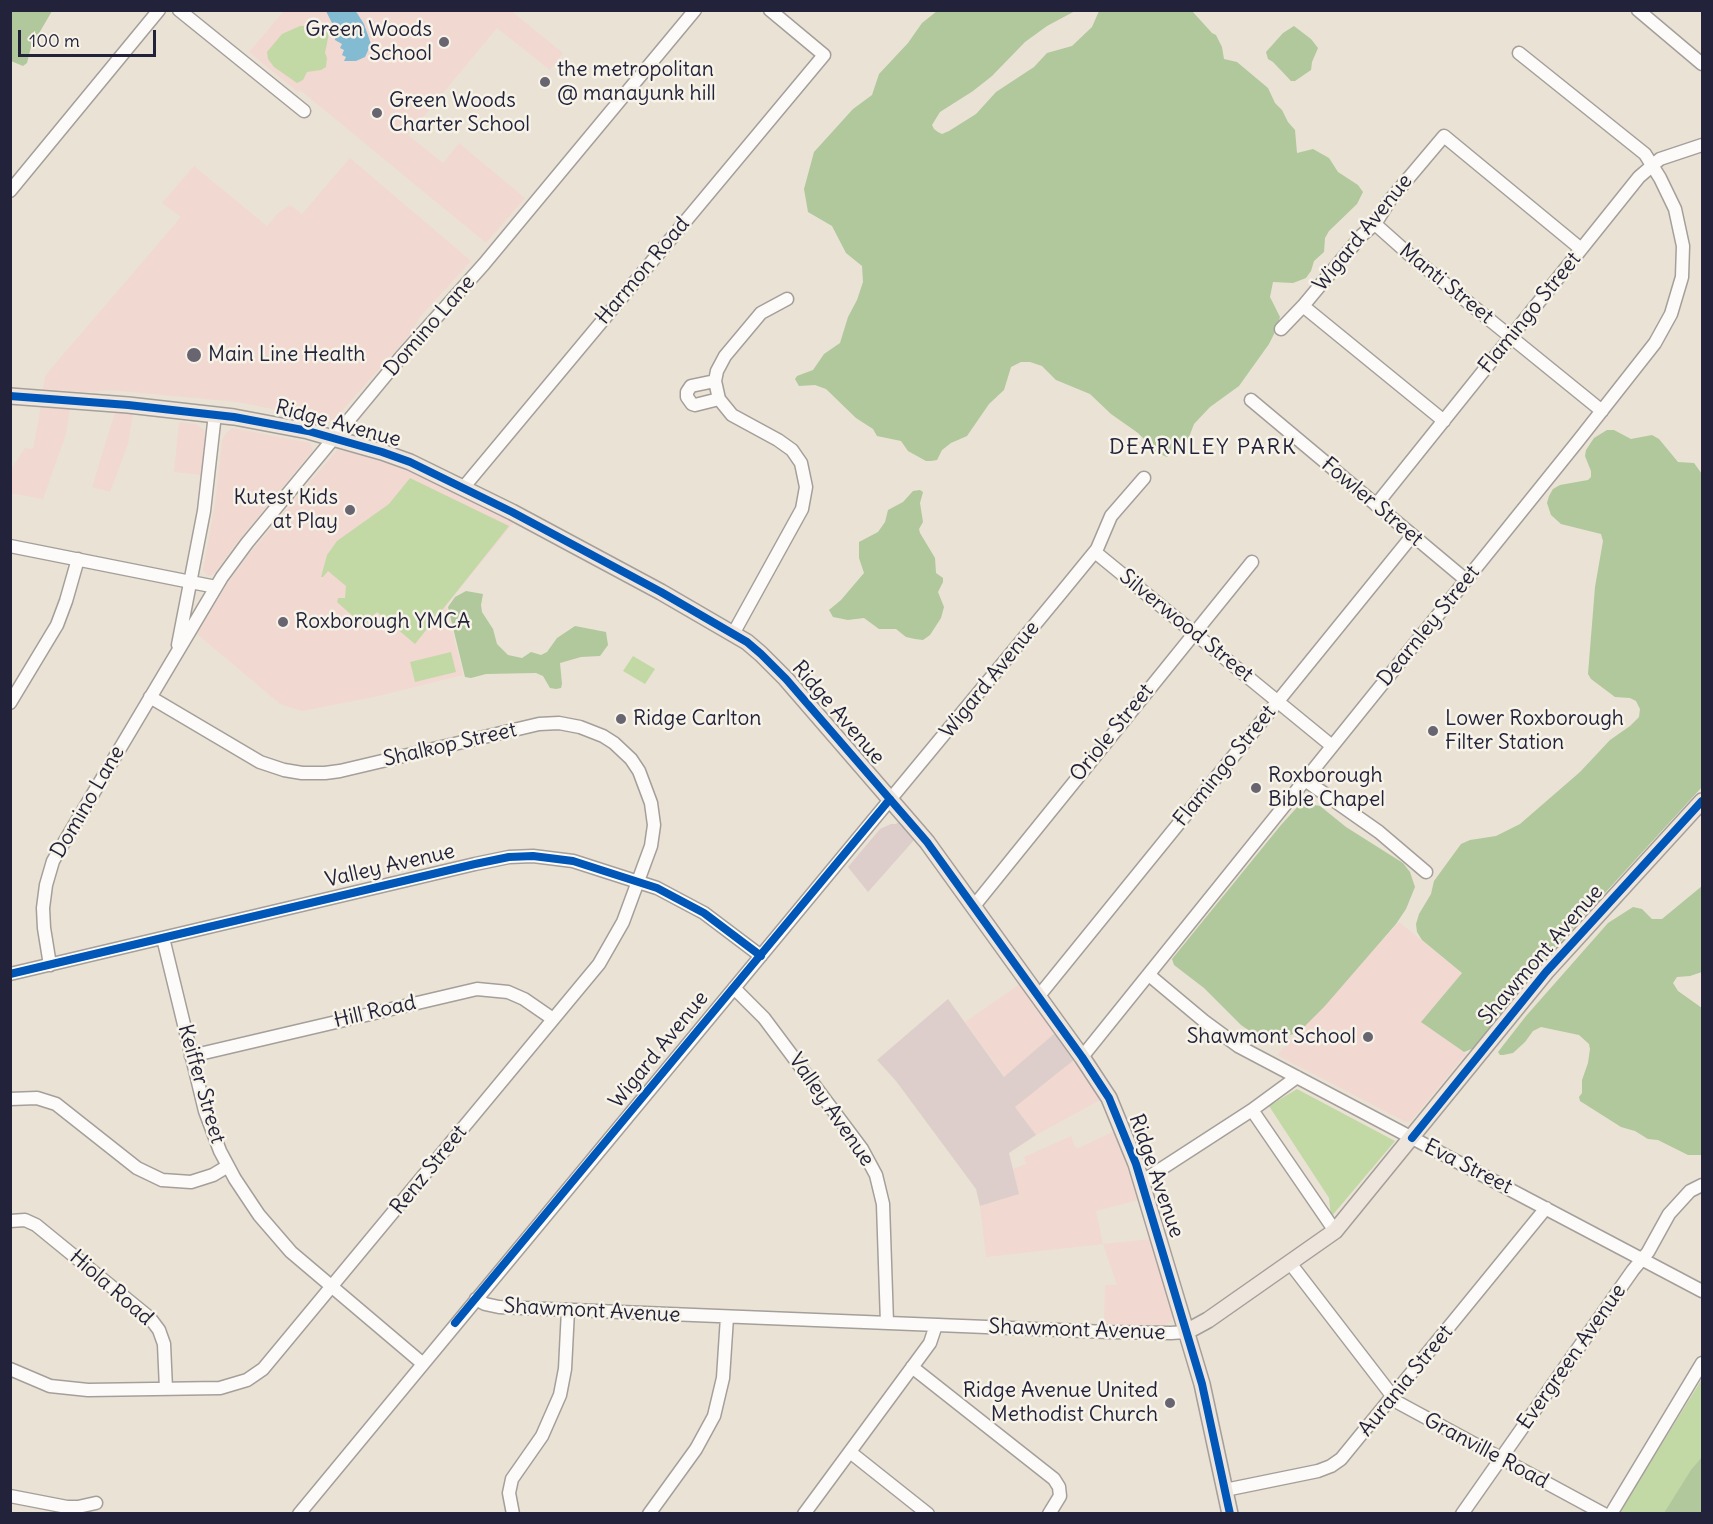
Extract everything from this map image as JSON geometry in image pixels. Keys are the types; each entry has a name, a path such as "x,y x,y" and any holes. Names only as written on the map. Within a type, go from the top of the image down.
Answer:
{"main road":[{"name":"Ridge Avenue","path":"10,396 215,414 335,437 396,456 512,512 606,562 733,634 773,665 927,842 1082,1057 1114,1108 1131,1150 1206,1401 1230,1514"},
{"name":"Shawmont Avenue","path":"1186,1332 1200,1326 1335,1231 1546,972 1702,801"}],"street":[{"path":"10,191 159,10"},
{"path":"179,10 304,111"},
{"name":"Domino Lane","path":"50,965 43,923 43,908 51,866 216,587 248,543 335,437 415,341 484,264 695,10"},
{"name":"Harmon Road","path":"463,488 824,55 770,10"},
{"path":"1638,10 1702,62"},
{"name":"Dearnley Street","path":"1082,1057 1602,411 1662,333 1675,306 1684,256 1680,225 1672,200 1652,164 1645,154 1519,53"},
{"name":"Wigard Avenue","path":"1281,328 1303,306 1362,235 1375,224 1390,200 1444,136 1581,249"},
{"name":"Flamingo Street","path":"1376,505 1639,177 1652,164 1681,150 1702,144"},
{"name":"Manti Street","path":"1375,224 1411,256 1602,411"},
{"path":"733,634 801,508 806,487 801,463 792,450 732,415 719,399 715,381 717,371 725,356 761,313 787,299"},
{"path":"1303,306 1444,421"},
{"path":"715,381 691,386 687,397 695,405 719,399"},
{"name":"Fowler Street","path":"1251,400 1466,580"},
{"name":"Domino Lane","path":"177,652 204,511 215,414"},
{"name":"Wigard Avenue","path":"299,1514 1095,552 1108,520 1144,478"},
{"name":"Flamingo Street","path":"1038,997 1412,536"},
{"path":"10,546 216,587"},
{"name":"Silverwood Street","path":"1095,552 1332,747"},
{"path":"10,703 57,624 78,559"},
{"name":"Oriole Street","path":"974,906 1252,562"},
{"name":"Shalkop Street","path":"150,697 260,762 279,769 302,773 340,771 539,724 565,724 591,730 623,750 637,768 648,791 653,814 653,836 639,881"},
{"path":"1305,780 1379,832 1426,872"},
{"name":"Valley Avenue","path":"10,974 509,857 533,856 567,859 639,881 678,898 704,913 761,956"},
{"name":"Renz Street","path":"10,1369 38,1383 66,1389 220,1388 237,1384 256,1374 271,1362 605,955 623,922 639,881"},
{"name":"Keiffer Street","path":"163,938 209,1124 228,1166 251,1205 303,1264 422,1363"},
{"name":"Eva Street","path":"1149,975 1227,1039 1702,1291"},
{"name":"Valley Avenue","path":"734,988 764,1018 862,1149 876,1175 883,1204 887,1323"},
{"name":"Hill Road","path":"191,1056 477,989 508,992 524,999 553,1019"},
{"path":"1141,1182 1252,1110 1297,1077"},
{"path":"10,1099 37,1098 56,1104 136,1168 162,1180 191,1182 213,1175 228,1166"},
{"path":"1252,1110 1335,1231"},
{"name":"Evergreen Avenue","path":"1461,1514 1648,1252 1663,1222 1690,1191 1702,1185"},
{"name":"Aurania Street","path":"1225,1490 1318,1471 1331,1466 1346,1455 1546,1208"},
{"name":"Hiola Road","path":"10,1221 25,1220 36,1224 150,1318 159,1330 164,1344 166,1389"},
{"name":"Granville Road","path":"1290,1263 1392,1398 1402,1406 1604,1514"},
{"name":"Shawmont Avenue","path":"476,1299 487,1305 499,1307 1171,1334 1186,1332"},
{"path":"511,1508 509,1493 512,1479 542,1436 560,1395 566,1362 568,1310"},
{"path":"649,1514 696,1449 714,1416 723,1378 727,1317"},
{"path":"804,1514 930,1343 936,1325"},
{"path":"1611,1514 1702,1362"},
{"path":"912,1367 1054,1479 1060,1492 1059,1500 1049,1514"},
{"path":"850,1452 928,1514"},
{"path":"10,1496 67,1507 96,1503"}],"shaded area":[{"name":"Green Woods Charter School","path":"510,10 563,53 550,70 497,28 408,135 443,163 459,143 525,198 486,243 300,90 298,92 249,52 284,11"},
{"path":"350,158 471,261 420,317 411,333 333,421 238,402 109,390 87,392 43,389 45,377 49,371 181,217 162,203 194,166 267,226 278,213 290,205 302,214"},
{"path":"41,406 70,409 66,434 43,499 10,493 11,469 25,448 33,449"},
{"path":"115,412 133,414 128,444 110,492 92,487"},
{"path":"179,422 196,424 204,430 206,438 202,475 174,472"},
{"path":"233,428 310,443 313,450 214,574 208,576 203,570 215,504 222,440"},
{"path":"338,449 397,465 514,522 446,606 463,675 374,697 302,711 280,704 197,634 227,584 249,554"},
{"path":"899,821 915,839 868,892 848,867 880,829"},
{"name":"Shawmont School","path":"1399,922 1462,973 1422,1021 1466,1054 1411,1121 1406,1122 1277,1055"},
{"path":"1020,984 1055,1033 1005,1077 965,1022"},
{"path":"948,999 1004,1077 1055,1033 1074,1060 1015,1107 1036,1135 1009,1153 1019,1194 980,1206 976,1189 896,1081 877,1060"},
{"path":"1074,1060 1102,1099 1036,1135 1015,1107"},
{"path":"1115,1131 1138,1200 1096,1211 1103,1244 986,1257 980,1206 1018,1194 1013,1169 1026,1164 1024,1157 1071,1136 1075,1147 1078,1148"},
{"path":"1151,1239 1174,1316 1170,1322 1163,1326 1104,1324 1105,1285 1117,1285 1103,1244"}],"green space":[{"path":"11,10 52,11 31,47 27,63 23,66 11,61"},
{"path":"937,11 1075,11 1047,26 1025,42 992,76 940,112 932,125 942,134 976,114 996,92 1034,67 1047,53 1072,46 1092,27 1099,11 1192,11 1216,35 1222,47 1224,59 1237,62 1268,88 1275,103 1295,130 1297,153 1313,149 1329,158 1338,172 1358,185 1363,192 1357,204 1329,231 1325,238 1324,252 1314,261 1306,278 1293,283 1273,282 1270,297 1280,317 1269,344 1239,386 1210,407 1194,424 1182,447 1167,457 1153,451 1138,433 1111,414 1090,394 1056,380 1042,366 1030,362 1021,362 1011,367 1004,390 989,404 967,436 951,443 942,450 937,460 931,461 926,461 908,451 901,441 877,436 873,429 856,418 826,389 815,385 799,386 795,379 813,370 824,354 840,343 863,282 862,266 846,253 832,226 808,212 804,189 814,152 853,109 872,95 879,74 908,43 922,23"},
{"path":"300,26 326,27 329,33 325,53 326,67 307,72 303,80 297,83 274,67 268,59 267,52 282,34"},
{"path":"1294,26 1311,39 1318,48 1311,70 1295,81 1291,81 1268,59 1266,52 1283,33"},
{"path":"1607,430 1614,430 1631,439 1652,435 1659,439 1678,462 1694,463 1702,474 1702,787 1538,966 1474,1048 1464,1052 1421,1022 1462,973 1422,940 1417,932 1416,924 1419,914 1431,894 1434,881 1461,844 1470,840 1496,836 1520,824 1580,772 1610,740 1639,717 1640,709 1636,701 1630,698 1615,697 1591,679 1588,674 1595,587 1603,541 1601,534 1561,524 1551,515 1547,503 1553,489 1560,485 1588,480 1591,477 1585,456 1586,450 1594,438"},
{"path":"410,478 509,526 415,644 377,612 364,626 337,602 338,598 345,598 346,586 328,571 321,577 327,555 337,541 389,504"},
{"path":"913,491 923,492 920,503 923,522 919,529 920,533 935,558 936,573 943,578 938,592 944,607 941,618 930,635 923,640 915,639 906,637 896,629 879,629 864,618 848,620 833,617 829,610 841,600 864,573 859,558 859,542 878,532 885,522 888,510 903,502"},
{"path":"466,591 483,594 482,612 493,629 497,644 508,655 522,658 531,652 541,655 547,652 557,638 575,626 606,632 608,645 600,656 581,657 560,663 561,688 550,688 543,676 536,673 486,674 471,678 465,677 448,607 455,597"},
{"path":"451,652 456,672 415,682 410,662"},
{"path":"633,656 655,669 645,684 623,671"},
{"path":"1300,804 1320,806 1346,827 1403,863 1410,872 1415,887 1406,909 1396,924 1324,1007 1299,1032 1276,1040 1257,1036 1241,1025 1204,988 1174,965 1172,959 1281,825"},
{"path":"1702,886 1702,972 1677,977 1673,983 1678,991 1702,1008 1702,1155 1688,1155 1658,1140 1648,1139 1635,1131 1621,1127 1580,1101 1582,1080 1590,1049 1589,1044 1579,1035 1541,1027 1533,1031 1513,1053 1500,1055 1498,1052 1526,1016 1608,923 1633,907 1642,909 1652,919 1662,919"},
{"path":"1297,1089 1395,1141 1331,1217 1329,1198 1269,1106"},
{"path":"1702,1379 1702,1513 1619,1513"},
{"path":"1702,1457 1702,1513 1664,1513 1691,1470"}],"water":[{"path":"326,11 355,11 357,13 364,24 371,44 365,57 356,61 344,61 346,57 342,55 344,50 340,48 342,44 335,40 333,25"}],"cycle path":[{"path":"10,396 128,405 234,417 308,431 382,452 410,462 512,512 661,592 747,642 761,654 786,679 927,842 1109,1098 1136,1164 1202,1384 1230,1514"},
{"path":"455,1323 890,799"},
{"path":"1412,1138 1546,972 1702,801"},
{"path":"10,974 475,864 509,857 533,856 573,861 657,888 704,913 761,956"}],"place":[{"name":"Green Woods School","path":"444,42"},
{"name":"the metropolitan @ manayunk hill","path":"545,82"},
{"name":"Green Woods Charter School","path":"377,113"},
{"name":"Main Line Health","path":"194,355"},
{"name":"Kutest Kids at Play","path":"350,510"},
{"name":"Roxborough YMCA","path":"283,622"},
{"name":"Ridge Carlton","path":"621,719"},
{"name":"Lower Roxborough Filter Station","path":"1433,731"},
{"name":"Roxborough Bible Chapel","path":"1256,788"},
{"name":"Shawmont School","path":"1368,1037"},
{"name":"Ridge Avenue United Methodist Church","path":"1170,1403"}],"district":[{"name":"DEARNLEY PARK","path":"1203,448"}]}
